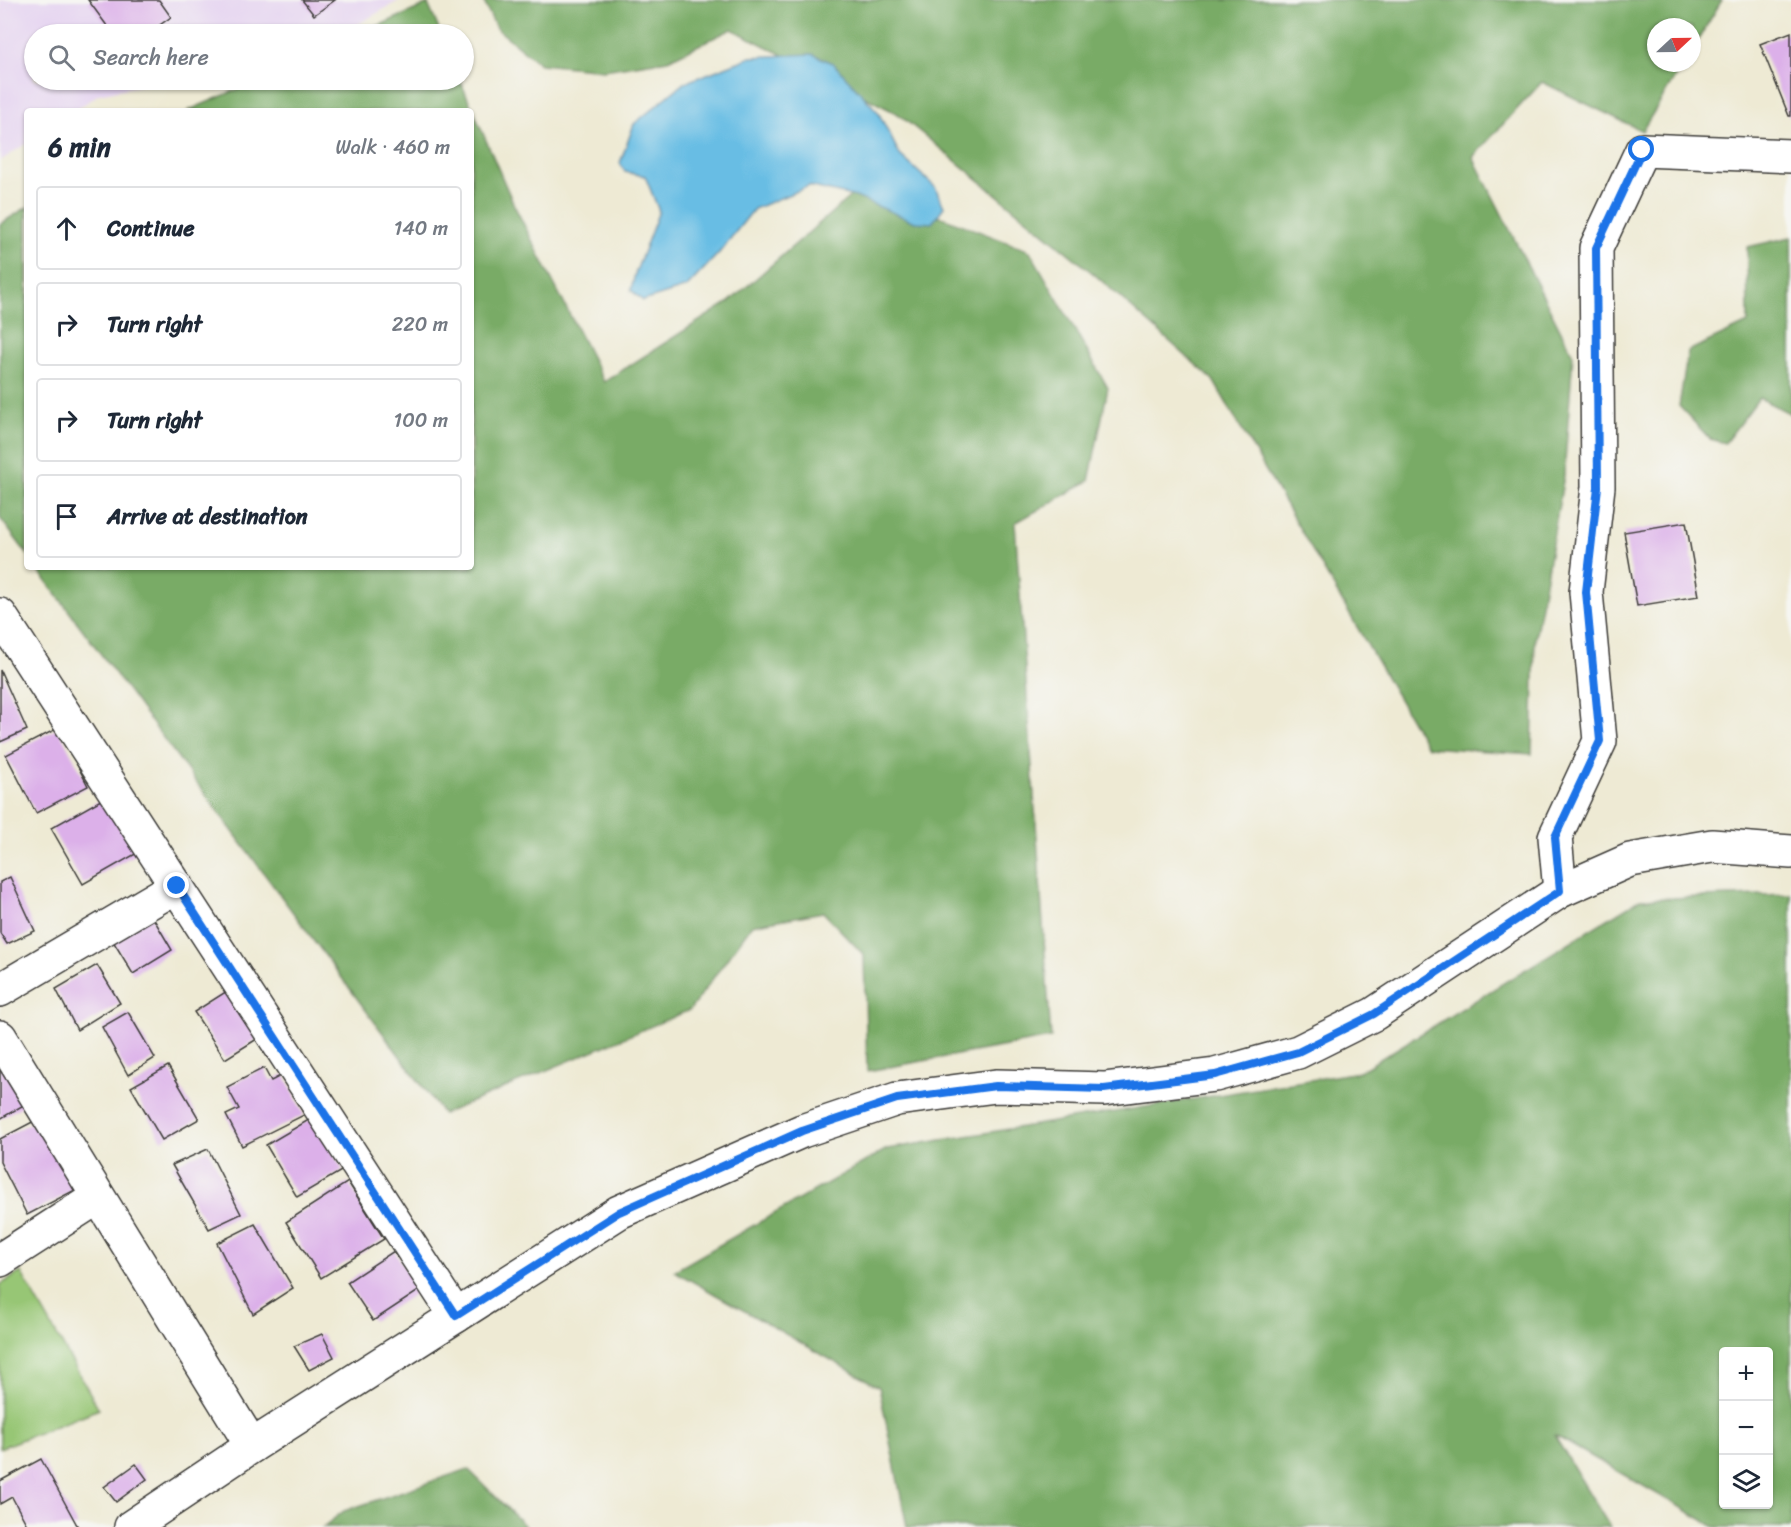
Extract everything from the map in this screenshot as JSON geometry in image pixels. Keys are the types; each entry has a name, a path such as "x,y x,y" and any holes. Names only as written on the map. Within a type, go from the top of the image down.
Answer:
{"street":[{"path":"1560,891 1555,837 1600,741 1586,592 1598,487 1596,248 1642,150 1791,156"},
{"path":"0,615 456,1316"},
{"path":"131,1527 252,1446 619,1212 802,1131 897,1099 996,1086 1104,1089 1215,1075 1298,1052 1374,1014 1560,891 1629,860 1712,846 1791,852"},
{"path":"0,990 177,886"},
{"path":"0,1037 252,1446"},
{"path":"0,1260 98,1197"}],"shaded area":[{"path":"0,0 400,0 358,24 24,24 24,90 118,90 99,94 78,108 24,108 24,145 0,161"}],"green space":[{"path":"483,0 1722,0 1701,35 1701,18 1647,18 1647,72 1678,72 1642,131 1542,82 1473,157 1573,355 1564,476 1535,639 1532,754 1427,747 1213,380 1095,275 898,114 732,29 668,60 604,70 540,64 496,28"},
{"path":"428,4 437,24 383,24"},
{"path":"236,90 464,90 472,108 194,108"},
{"path":"474,112 514,205 604,382 729,302 862,186 1030,251 1108,388 1089,481 1015,523 1051,1038 867,1071 864,955 823,912 752,925 690,1010 443,1114 38,570 474,570"},
{"path":"24,209 24,550 0,518 0,224"},
{"path":"1791,237 1791,414 1759,398 1725,443 1710,439 1679,406 1688,351 1748,323 1747,247"},
{"path":"1791,894 1791,1527 1715,1527 1554,1435 1610,1527 907,1527 879,1387 674,1271 887,1149 1359,1072 1640,899"},
{"path":"21,1272 99,1409 0,1448 0,1285"},
{"path":"468,1469 526,1527 323,1527 344,1511"}],"water":[{"path":"812,54 833,63 878,112 900,155 935,187 944,207 932,223 915,222 856,197 809,186 754,209 719,253 687,287 643,301 631,290 659,211 645,176 625,172 620,163 634,124 684,83 751,57"}],"building":[{"path":"88,0 159,0 171,17 161,24 106,24"},
{"path":"302,0 335,0 314,15"},
{"path":"1791,32 1791,116 1789,116 1760,44"},
{"path":"1686,522 1699,596 1637,606 1624,532"},
{"path":"0,670 27,730 0,742"},
{"path":"58,728 88,786 36,813 6,755"},
{"path":"115,792 146,848 83,884 51,828"},
{"path":"10,877 35,931 7,944 0,933 0,882"},
{"path":"152,916 172,950 133,974 113,941"},
{"path":"97,965 120,1003 77,1030 56,989"},
{"path":"235,986 265,1034 225,1059 194,1012"},
{"path":"128,1012 155,1058 128,1075 102,1027"},
{"path":"0,1057 27,1103 0,1119"},
{"path":"168,1066 199,1119 162,1140 131,1087"},
{"path":"264,1068 271,1081 284,1074 304,1115 242,1146 226,1115 239,1109 227,1087"},
{"path":"40,1118 77,1189 27,1215 0,1162 0,1139"},
{"path":"312,1118 343,1170 297,1197 266,1145"},
{"path":"208,1149 241,1214 209,1229 172,1165"},
{"path":"348,1182 384,1239 321,1278 286,1222"},
{"path":"255,1224 293,1288 253,1314 217,1243"},
{"path":"394,1251 420,1290 373,1321 347,1282"},
{"path":"322,1334 334,1357 309,1370 294,1346"},
{"path":"41,1459 78,1527 28,1527 12,1497 0,1504 0,1481"},
{"path":"136,1464 147,1479 116,1502 104,1487"}],"route":[{"path":"177,886 456,1316 619,1212 802,1131 897,1099 996,1086 1104,1089 1215,1075 1298,1052 1374,1014 1435,976 1560,891 1555,837 1600,741 1586,592 1598,487 1596,248 1642,150"}]}
